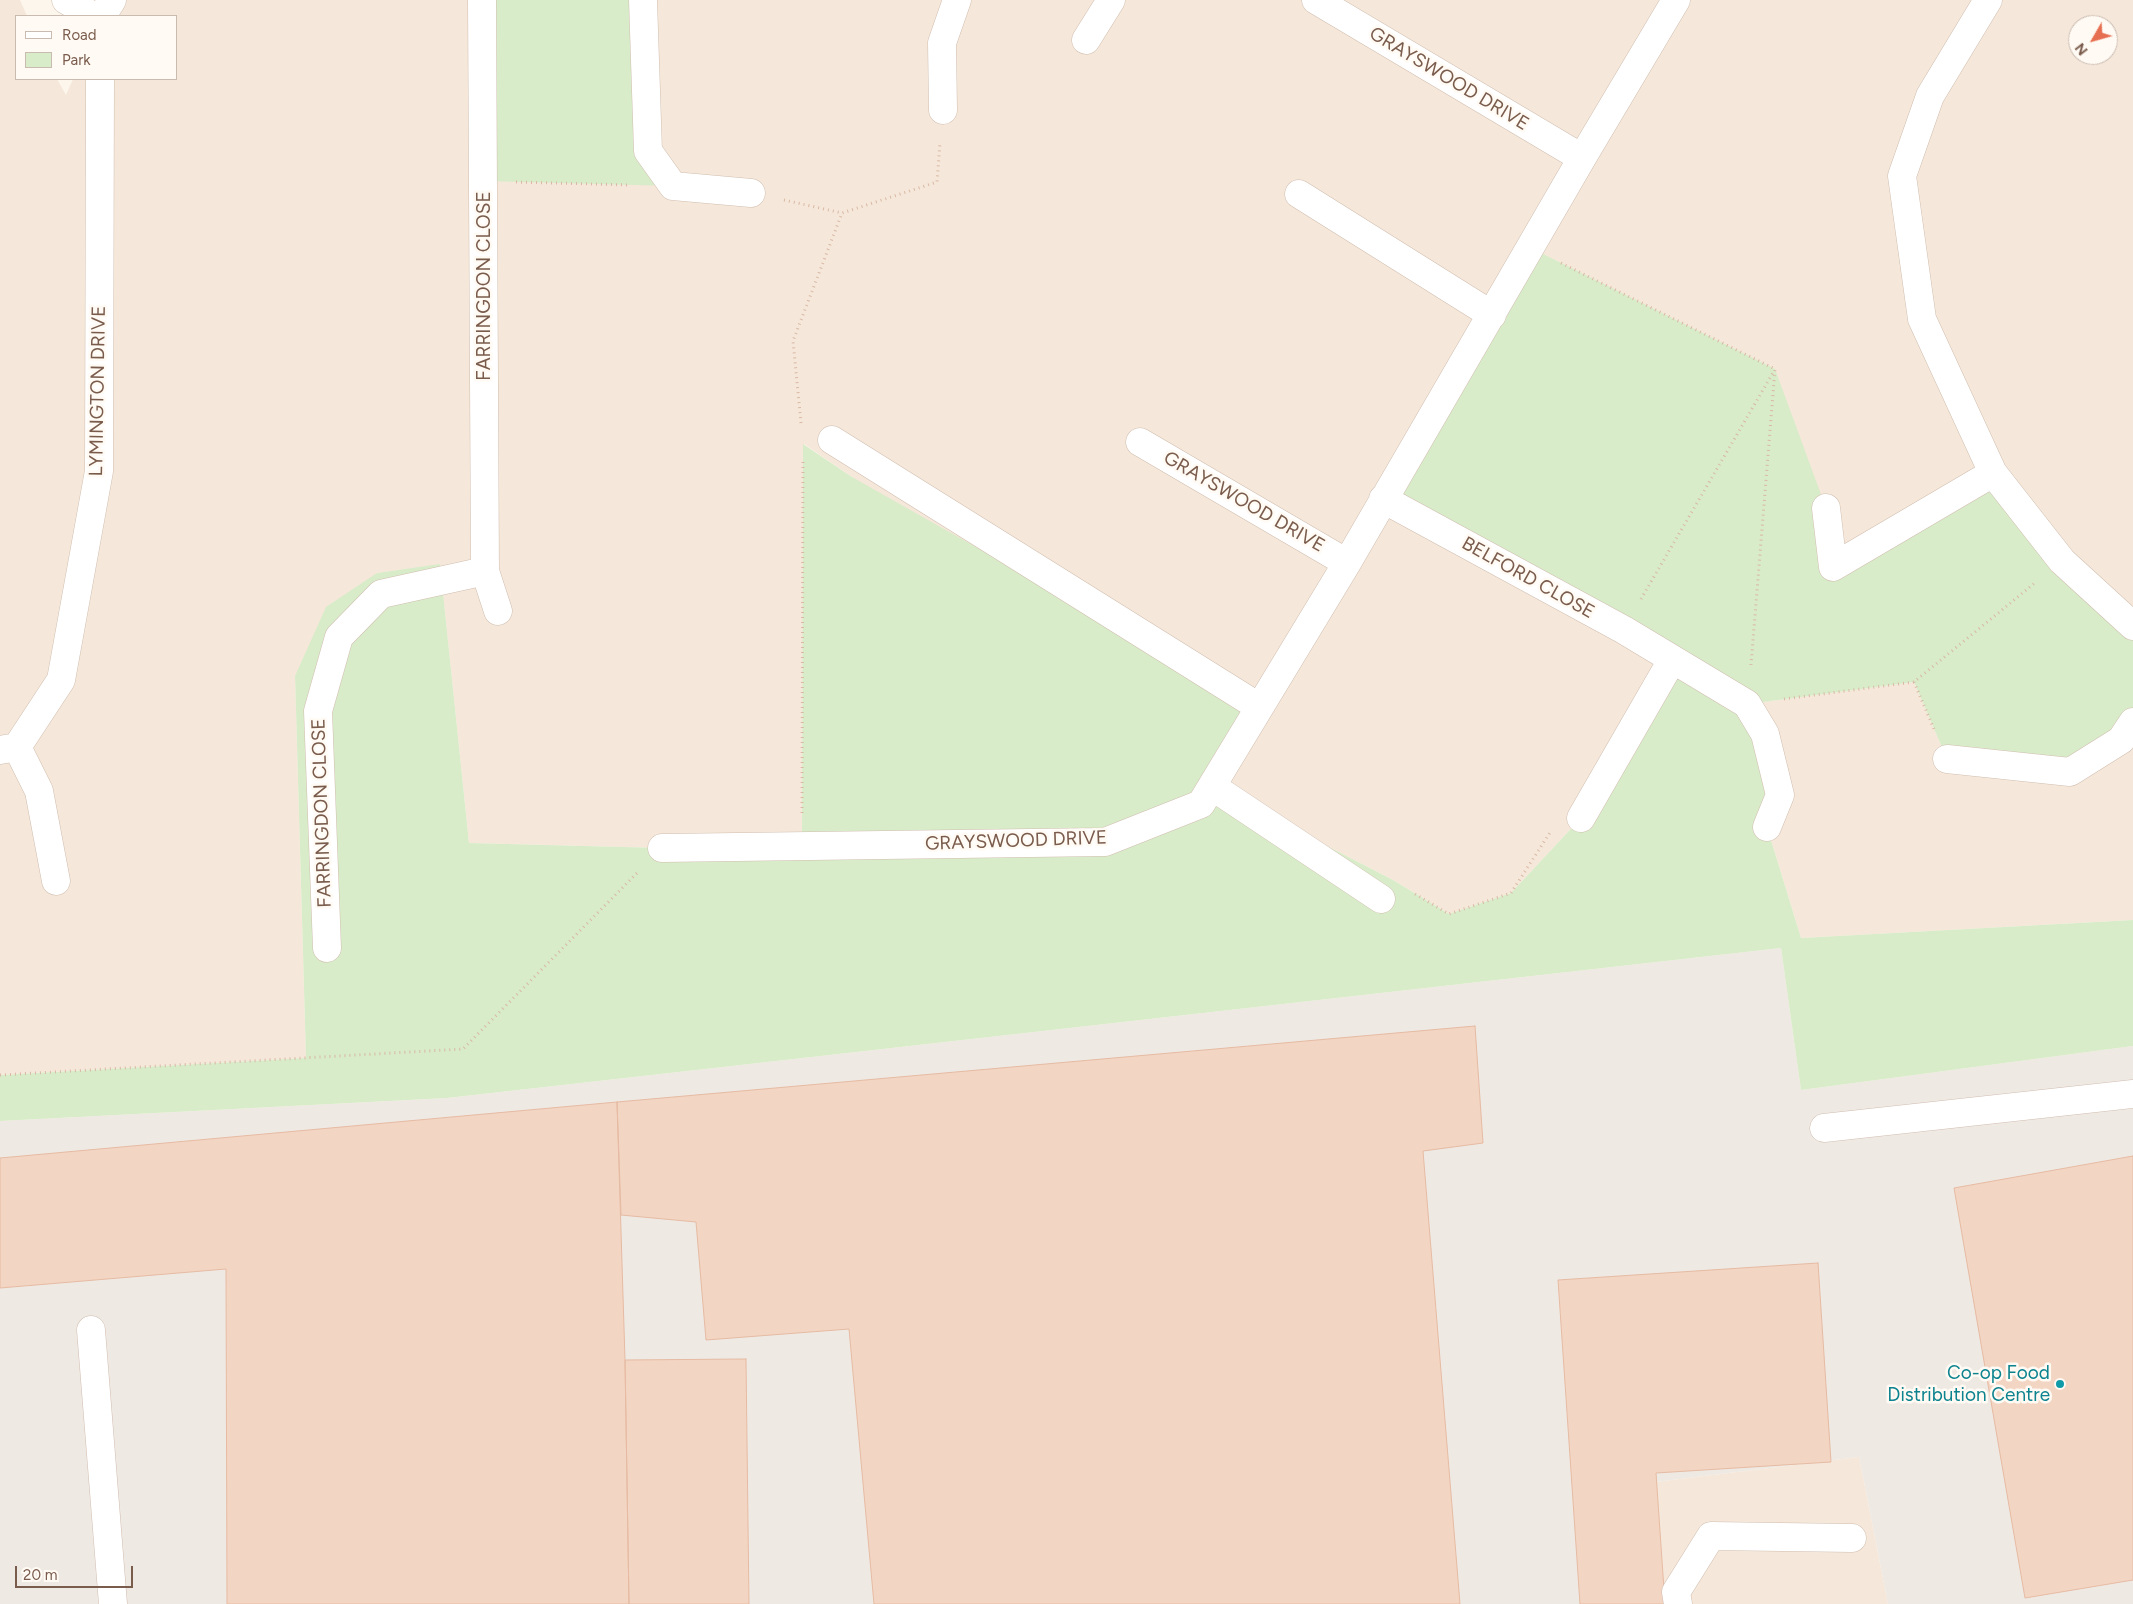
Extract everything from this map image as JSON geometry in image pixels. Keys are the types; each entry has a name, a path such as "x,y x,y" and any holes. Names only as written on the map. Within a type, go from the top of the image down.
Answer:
{"street":[{"path":"66,0 91,15"},
{"path":"103,15 112,0"},
{"name":"FARRINGDON CLOSE","path":"482,0 485,572 498,611"},
{"path":"643,0 648,151 674,186 751,193"},
{"path":"943,110 942,43 957,0"},
{"path":"1086,40 1111,0"},
{"name":"GRAYSWOOD DRIVE","path":"1316,0 1345,7 1582,158"},
{"name":"GRAYSWOOD DRIVE","path":"662,848 1105,842 1201,804 1347,562 1676,0"},
{"path":"1988,0 1930,96 1902,176 1922,319 1993,473 2062,561 2133,626"},
{"name":"LYMINGTON DRIVE","path":"56,881 39,791 9,748 61,680 99,471 100,80"},
{"path":"1299,194 1492,315"},
{"path":"832,440 1258,707"},
{"name":"GRAYSWOOD DRIVE","path":"1140,442 1347,562"},
{"path":"1826,508 1832,567 1993,473"},
{"name":"BELFORD CLOSE","path":"1383,499 1624,630 1747,704 1765,734 1780,795 1767,827"},
{"path":"440,564 485,572"},
{"name":"FARRINGDON CLOSE","path":"327,948 318,711 339,637 381,594 485,572"},
{"path":"1580,818 1672,660"},
{"path":"1947,759 2070,772 2121,740 2133,722"},
{"path":"1213,787 1381,899"},
{"path":"1824,1128 2133,1094"},
{"path":"91,1330 113,1604"},
{"path":"1678,1604 1676,1592 1711,1536 1852,1538"}],"path":[{"path":"483,181 674,186"},
{"path":"751,193 842,212"},
{"path":"1531,248 1775,369"},
{"path":"1624,630 1775,369"},
{"path":"1775,369 1747,704 1914,682 2062,561"},
{"path":"1914,682 1947,759"},
{"path":"1381,899 1393,880 1449,914 1511,893 1564,810 1580,818"},
{"path":"0,1075 463,1049 662,848"}],"shaded area":[{"path":"0,0 20,0 27,15 15,15 15,80 58,80 66,95 73,80 178,80 178,15 103,15 112,0 482,0 648,151 643,0 2133,0 2133,626 1672,660 1581,818 1511,893 1449,914 1393,880 1213,787 852,477 804,444 802,846 662,848 469,843 440,565 377,573 295,676 306,1058 0,1075"},
{"path":"1914,682 1947,759 2133,722 2133,920 1801,938 1767,827 1747,704"},
{"path":"1781,948 1801,1090 2133,1046 2133,1604 1888,1604 1859,1457 1647,1483 1661,1604 0,1604 0,1121 447,1098"},
{"path":"1859,1457 1888,1604 1661,1604 1647,1483"}],"green space":[{"path":"482,0 643,0 648,151 673,186 483,181"},
{"path":"1531,248 1775,369 1826,508 1833,567 1993,473 2133,626 2133,722 2070,772 1947,759 1914,682 1748,704 1765,734 1767,827 1801,938 2133,920 2133,1046 1801,1090 1781,948 447,1098 0,1121 0,1075 306,1058 295,676 326,607 377,573 440,564 469,843 662,848 802,846 803,444 852,477 1259,707 1213,787 1393,880 1449,914 1511,893 1581,818 1672,660 1383,499"}],"building":[{"path":"1475,1026 1483,1143 1423,1151 1460,1604 874,1604 849,1329 706,1340 696,1222 621,1215 617,1102"},
{"path":"617,1102 625,1360 629,1604 227,1604 226,1269 0,1288 0,1158"},
{"name":"Co-op Food Distribution Centre","path":"2133,1156 2133,1580 2025,1598 1954,1188"},
{"path":"1818,1263 1831,1462 1656,1473 1665,1604 1580,1604 1558,1280"},
{"path":"746,1359 749,1604 629,1604 625,1360"}],"place":[{"name":"Co-op Food Distribution Centre","path":"2060,1384"}]}
